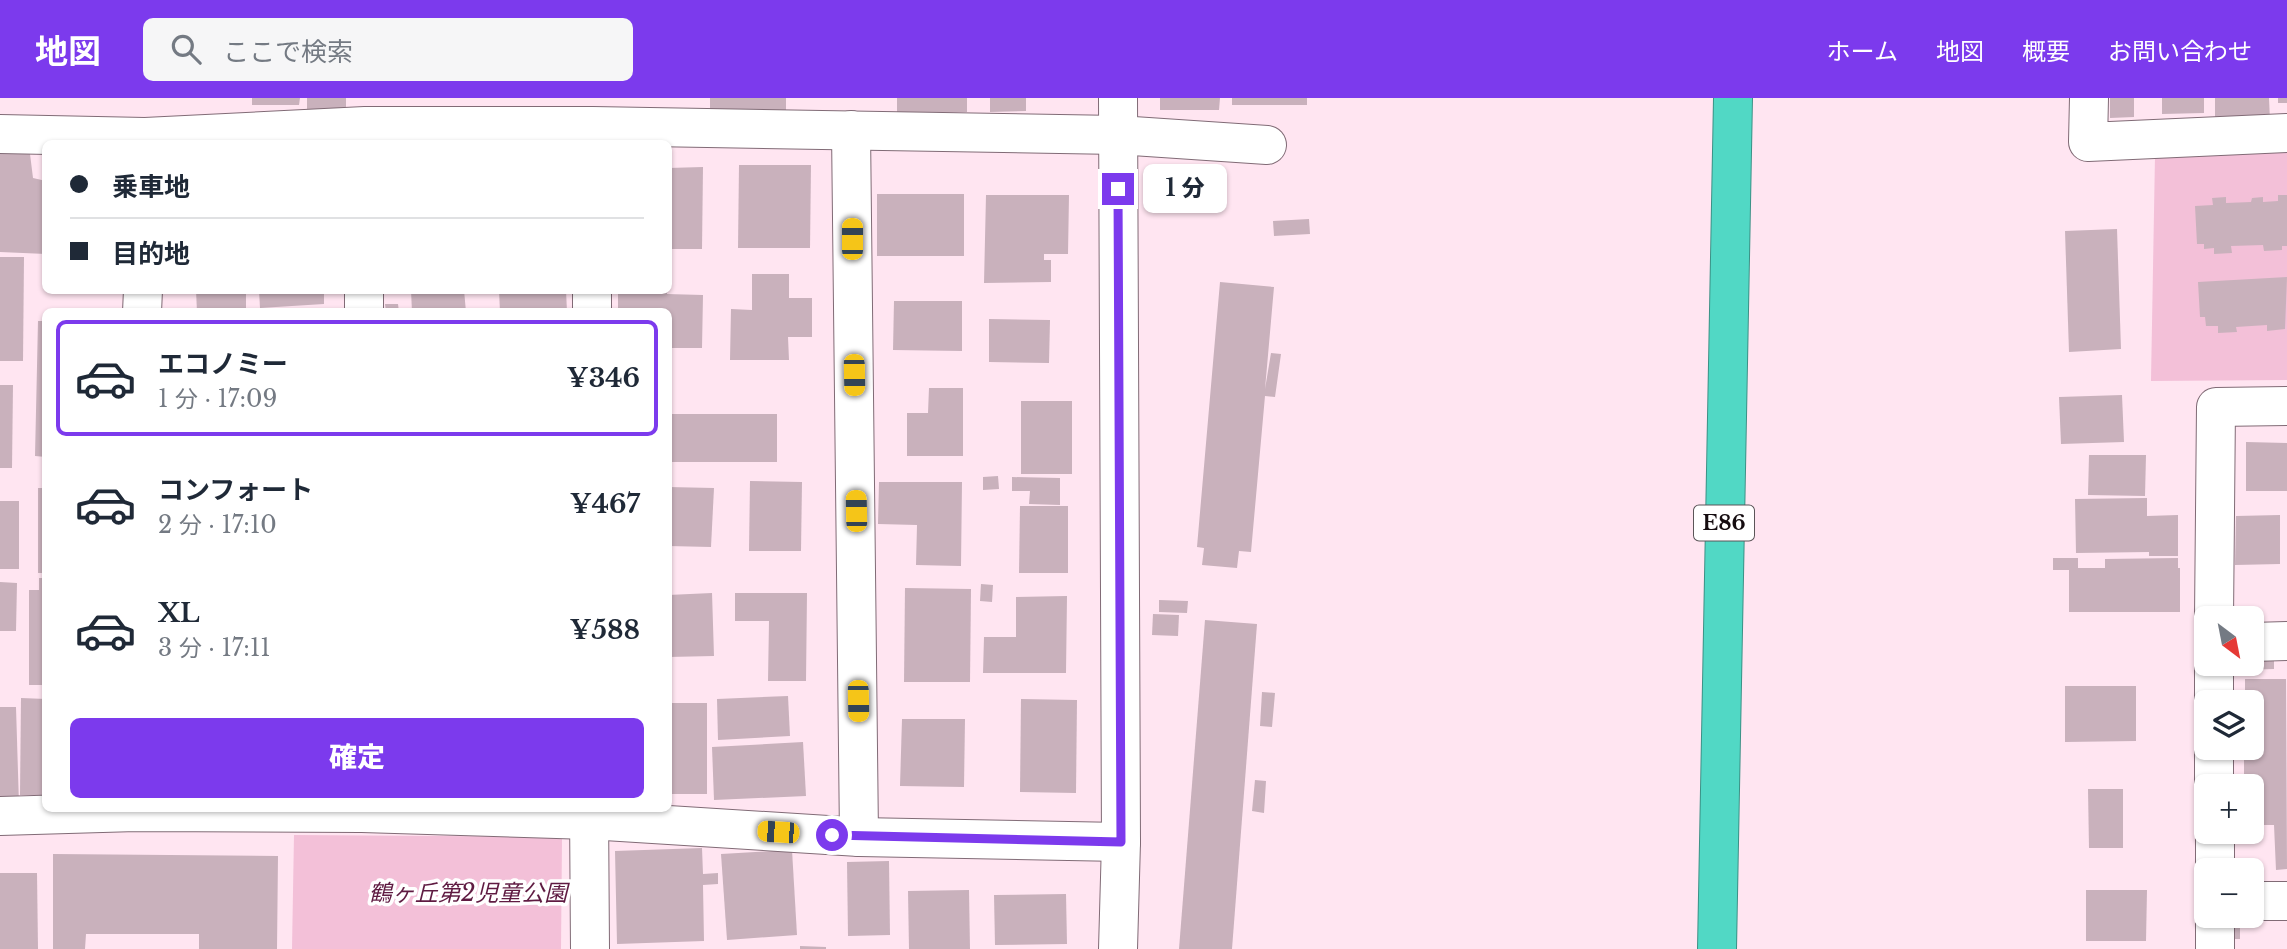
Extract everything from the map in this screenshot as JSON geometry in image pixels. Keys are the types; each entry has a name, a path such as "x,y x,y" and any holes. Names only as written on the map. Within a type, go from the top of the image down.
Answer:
{"highway":[{"name":"E86","path":"1717,949 1733,98"}],"street":[{"path":"2088,98 2088,142 2287,133"},
{"path":"1118,116 1121,842 1118,949"},
{"path":"0,134 144,140 365,135 593,122 851,130 1118,116 1267,145"},
{"path":"851,130 859,837"},
{"path":"2214,606 2216,407 2287,406"},
{"path":"2264,642 2287,641"},
{"path":"0,816 91,812"},
{"path":"438,812 589,814 859,837 1121,842"},
{"path":"589,814 590,949"},
{"path":"2264,901 2287,901"},
{"path":"2215,928 2215,949"}],"green space":[{"path":"2287,152 2287,380 2151,381 2155,156"},
{"name":"鶴ヶ丘第2児童公園","path":"294,835 562,837 561,949 292,949"}],"building":[{"path":"252,98 300,98 299,105 252,105"},
{"path":"307,98 346,98 346,111 307,110"},
{"path":"710,98 786,98 786,110 710,109"},
{"path":"897,98 967,98 967,112 897,113"},
{"path":"990,98 1026,98 1026,111 990,112"},
{"path":"1160,98 1220,98 1219,110 1160,110"},
{"path":"1232,98 1307,98 1307,105 1232,105"},
{"path":"2110,98 2134,98 2134,117 2110,118"},
{"path":"2162,98 2204,98 2204,113 2162,114"},
{"path":"2215,98 2269,98 2270,121 2215,121"},
{"path":"2278,98 2287,98 2287,103 2278,103"},
{"path":"0,154 30,154 33,178 42,180 42,254 0,252"},
{"path":"739,165 811,165 810,248 738,248"},
{"path":"703,167 702,249 672,249 672,168"},
{"path":"877,194 964,194 964,256 877,256"},
{"path":"986,195 1069,195 1068,254 1044,254 1044,260 1051,260 1051,282 984,283"},
{"path":"2278,195 2287,195 2287,246 2282,246 2282,250 2264,251 2263,245 2231,246 2232,253 2214,254 2214,248 2204,249 2204,244 2197,244 2195,206 2213,205 2212,198 2226,197 2226,203 2251,202 2252,198 2263,197 2263,202 2278,201"},
{"path":"1309,219 1310,234 1274,236 1273,221"},
{"path":"2117,229 2121,349 2069,352 2065,231"},
{"path":"0,257 24,257 23,361 0,361"},
{"path":"752,274 789,274 789,298 812,298 812,337 788,337 789,360 730,360 731,309 752,310"},
{"path":"2287,277 2285,329 2267,331 2267,325 2236,327 2237,332 2218,333 2218,326 2206,326 2205,317 2200,317 2198,282"},
{"path":"1220,282 1274,287 1265,389 1271,353 1281,354 1275,397 1265,396 1251,552 1239,551 1237,568 1202,565 1204,548 1197,547"},
{"path":"196,294 246,294 246,308 197,308"},
{"path":"259,294 324,294 324,304 260,308"},
{"path":"411,294 464,294 466,308 412,308"},
{"path":"499,294 566,294 567,308 500,308"},
{"path":"618,294 703,295 702,348 672,348 672,308 618,308"},
{"path":"894,301 962,301 962,351 893,350"},
{"path":"385,304 398,304 398,308 386,308"},
{"path":"989,319 1050,320 1049,363 989,362"},
{"path":"38,321 42,321 42,457 35,456"},
{"path":"0,385 13,385 12,468 0,468"},
{"path":"929,388 963,388 963,456 907,456 907,413 928,413"},
{"path":"2122,395 2124,442 2061,444 2059,397"},
{"path":"1021,401 1072,401 1072,474 1021,474"},
{"path":"672,414 777,414 777,462 672,462"},
{"path":"2246,442 2287,443 2287,491 2246,491"},
{"path":"2089,455 2146,455 2145,496 2088,495"},
{"path":"998,476 999,489 983,490 983,477"},
{"path":"1012,477 1060,478 1060,505 1029,504 1030,491 1012,491"},
{"path":"750,481 802,482 801,551 749,551"},
{"path":"879,482 962,482 961,566 916,565 917,525 878,524"},
{"path":"672,487 714,488 711,547 672,546"},
{"path":"38,488 42,488 42,573 38,573"},
{"path":"2147,498 2147,516 2178,515 2178,556 2149,556 2149,552 2076,553 2075,499"},
{"path":"0,501 19,501 19,569 0,569"},
{"path":"1020,506 1068,506 1068,573 1019,573"},
{"path":"2280,515 2280,564 2235,565 2236,516"},
{"path":"2053,558 2078,558 2078,568 2105,568 2105,559 2178,558 2180,612 2069,612 2069,570 2053,570"},
{"path":"39,578 42,578 42,685 29,685 29,590 39,590"},
{"path":"0,582 17,583 16,631 0,631"},
{"path":"981,584 993,585 992,602 980,601"},
{"path":"905,588 971,589 970,682 904,682"},
{"path":"712,593 714,656 672,657 672,595"},
{"path":"735,593 807,593 806,681 768,681 769,621 735,621"},
{"path":"1067,596 1066,673 983,673 984,637 1016,637 1016,597"},
{"path":"1159,600 1188,601 1187,613 1159,612"},
{"path":"1153,614 1179,615 1178,636 1152,635"},
{"path":"1205,620 1257,624 1232,949 1179,949"},
{"path":"2264,655 2274,655 2274,669 2264,669"},
{"path":"2245,679 2286,679 2287,869 2276,870 2274,825 2264,825 2264,774 2244,774 2244,760 2264,760 2264,690 2245,690"},
{"path":"2065,686 2136,686 2136,741 2065,742"},
{"path":"1262,692 1275,693 1272,727 1260,726"},
{"path":"788,696 790,736 718,740 717,699"},
{"path":"21,698 42,699 42,795 20,795"},
{"path":"1021,699 1077,700 1076,793 1020,792"},
{"path":"672,703 707,703 707,794 672,794"},
{"path":"0,707 16,707 19,805 0,806"},
{"path":"902,719 965,719 964,787 900,786"},
{"path":"803,742 806,796 714,800 712,747"},
{"path":"1255,780 1266,781 1264,813 1252,811"},
{"path":"2088,789 2123,789 2123,848 2089,848"},
{"path":"702,848 703,874 718,873 718,884 703,885 704,941 617,944 615,851"},
{"path":"792,850 797,935 727,940 721,854"},
{"path":"53,854 278,856 277,949 199,949 199,934 86,934 85,949 53,949"},
{"path":"889,861 890,935 848,936 847,862"},
{"path":"0,873 37,873 38,949 0,949"},
{"path":"969,890 970,949 909,949 908,891"},
{"path":"2086,890 2147,890 2146,941 2086,941"},
{"path":"1066,894 1067,944 995,945 994,895"},
{"path":"2229,928 2240,928 2240,939 2229,939"},
{"path":"800,946 826,947 826,949 800,949"}],"route":[{"path":"832,835 1121,842 1118,189"}]}
